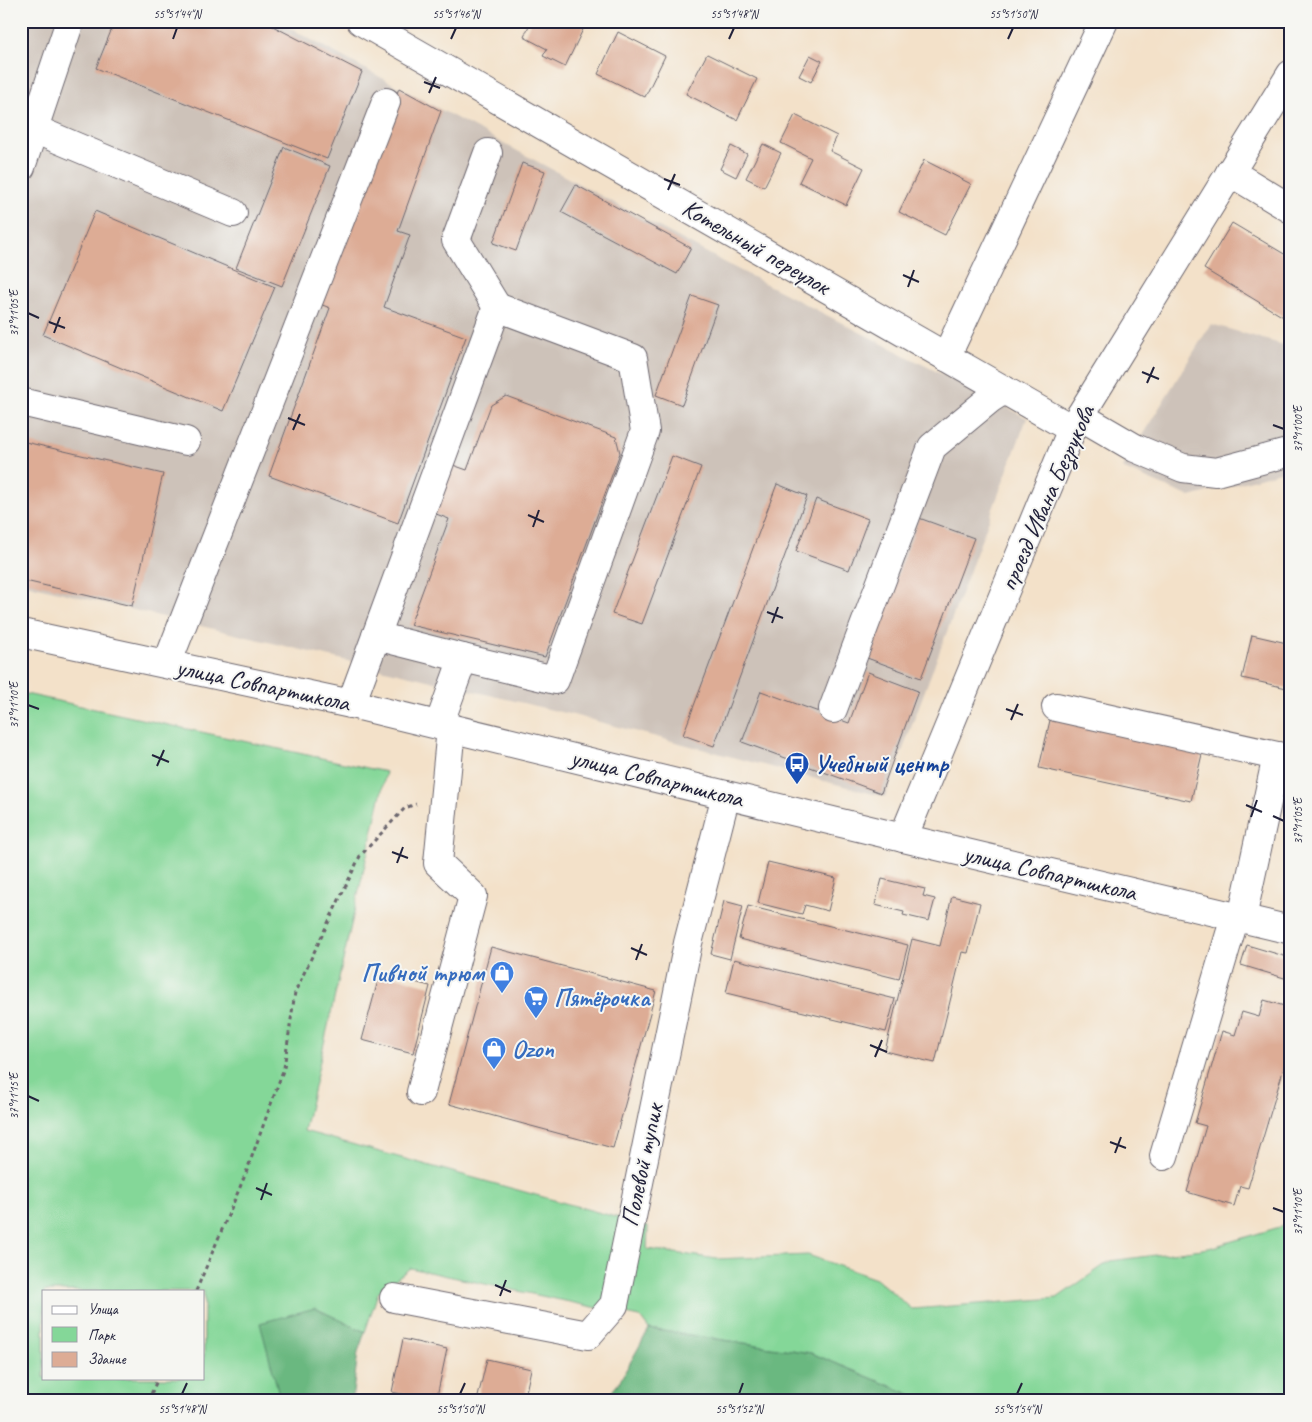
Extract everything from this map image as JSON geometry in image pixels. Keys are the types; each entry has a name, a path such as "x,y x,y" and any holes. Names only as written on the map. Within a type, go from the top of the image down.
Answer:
{"street":[{"path":"21,167 70,21"},
{"name":"Котельный переулок","path":"361,21 1004,390 1183,468 1216,472 1291,452"},
{"path":"946,357 1104,21"},
{"name":"проезд Ивана Безрукова","path":"903,838 1076,423 1291,74"},
{"path":"167,664 386,102"},
{"path":"34,129 233,213"},
{"path":"376,636 555,680 646,431 633,358 496,308 456,240 488,153"},
{"path":"1230,172 1291,209"},
{"path":"351,704 496,308"},
{"path":"833,709 932,448 990,399 1004,390"},
{"path":"21,402 186,441"},
{"name":"улица Совпартшкола","path":"21,633 351,704 1291,930"},
{"path":"421,1092 473,896 438,863 445,794 445,726 463,658"},
{"path":"1056,707 1284,758 1239,918 1164,1156"},
{"name":"Полевой тупик","path":"394,1298 588,1334 614,1305 688,943 726,795"}],"path":[{"path":"196,1290 246,1173 284,1068 295,992 360,856 405,808 445,794"},
{"path":"148,1401 157,1380"}],"shaded area":[{"path":"21,21 276,21 735,268 1027,418 885,797 573,715 21,583"},
{"path":"1211,324 1291,347 1291,469 1190,497 1122,468"}],"green space":[{"path":"21,693 386,772 304,1131 648,1226 647,1249 717,1259 808,1255 876,1279 912,1309 1057,1298 1110,1261 1209,1248 1283,1226 1291,1220 1291,1401 926,1401 811,1353 649,1329 640,1317 410,1268 378,1293 365,1332 315,1308 279,1401 21,1401"},
{"path":"315,1308 365,1332 358,1352 352,1401 279,1401 280,1398 260,1323"},
{"path":"649,1329 811,1353 926,1401 604,1401 618,1384"}],"building":[{"path":"115,21 263,21 362,72 327,159 96,68"},
{"path":"531,21 587,21 565,67 543,56 547,49 524,37"},
{"path":"618,32 665,56 645,97 598,74"},
{"path":"707,54 757,79 737,120 686,94"},
{"path":"810,55 822,61 811,82 799,76"},
{"path":"399,88 441,111 398,231 410,235 384,307 466,337 398,523 269,476 330,308 320,304"},
{"path":"795,115 837,136 830,151 864,168 846,205 799,182 811,158 781,143"},
{"path":"763,144 781,153 764,187 746,178"},
{"path":"731,146 747,154 736,177 720,169"},
{"path":"284,147 330,166 282,286 236,268"},
{"path":"924,160 971,184 945,235 899,212"},
{"path":"522,163 545,171 516,251 493,243"},
{"path":"576,185 691,248 677,274 561,212"},
{"path":"95,211 275,287 223,411 43,335"},
{"path":"1232,223 1291,258 1290,321 1204,269"},
{"path":"692,296 718,305 682,405 656,395"},
{"path":"506,396 616,437 620,453 545,657 410,625 449,519 431,512 450,464 467,470 491,405"},
{"path":"21,441 163,474 132,606 21,580"},
{"path":"672,456 701,467 642,624 612,614"},
{"path":"777,484 807,496 714,746 683,735"},
{"path":"816,499 868,519 849,570 796,551"},
{"path":"919,518 974,538 921,678 867,658"},
{"path":"1252,635 1291,644 1291,689 1242,678"},
{"path":"868,672 918,691 881,793 742,742 761,691 849,723"},
{"path":"1051,716 1203,750 1191,801 1039,768"},
{"path":"768,862 836,878 828,911 805,905 802,914 758,903"},
{"path":"882,879 925,889 923,896 935,899 929,921 903,915 904,912 875,905"},
{"path":"952,896 980,903 968,953 962,952 935,1063 885,1051 912,939 940,946"},
{"path":"724,901 743,906 730,959 711,954"},
{"path":"748,906 908,945 899,979 739,939"},
{"path":"1247,945 1291,958 1291,980 1241,965"},
{"path":"491,947 656,991 613,1148 449,1104"},
{"path":"734,959 895,999 886,1032 726,993"},
{"path":"380,973 430,986 413,1053 362,1040"},
{"path":"1264,1000 1291,1008 1291,1044 1248,1188 1240,1186 1234,1206 1187,1192 1206,1126 1195,1123 1222,1031 1235,1035 1242,1012 1259,1017"},
{"path":"403,1339 447,1349 436,1401 392,1392"},
{"path":"487,1359 531,1369 524,1401 477,1401"}],"place":[{"name":"Учебный центр","path":"797,785"},
{"name":"Пивной трюм","path":"502,994"},
{"name":"Пятёрочка","path":"536,1019"},
{"name":"Ozon","path":"494,1070"}]}
